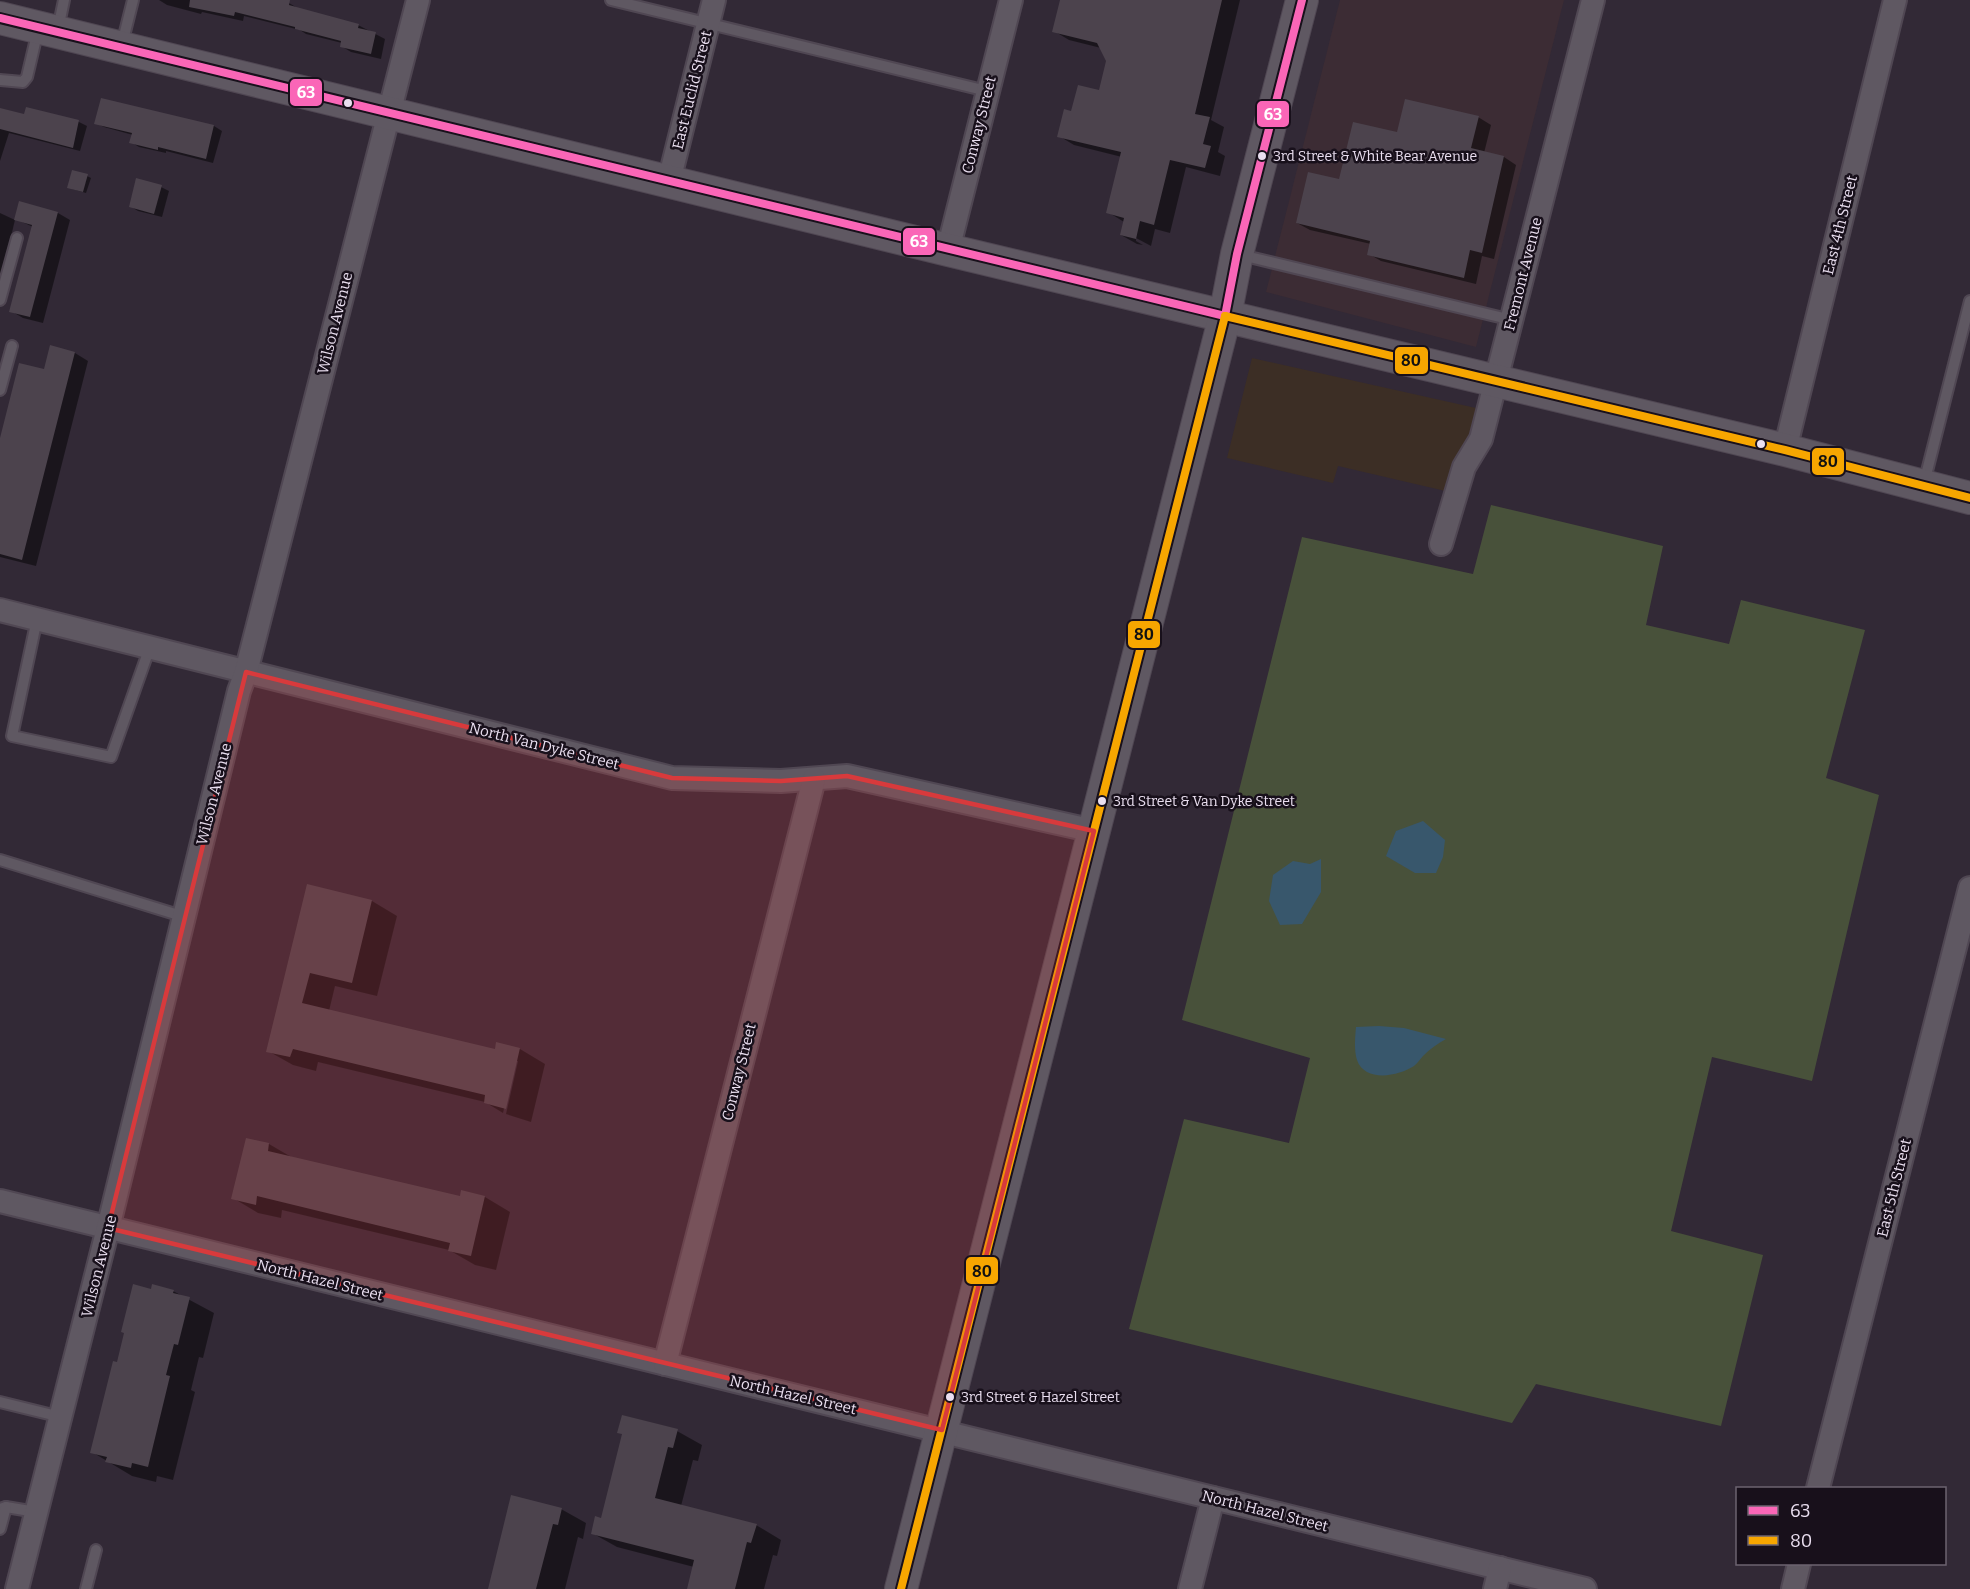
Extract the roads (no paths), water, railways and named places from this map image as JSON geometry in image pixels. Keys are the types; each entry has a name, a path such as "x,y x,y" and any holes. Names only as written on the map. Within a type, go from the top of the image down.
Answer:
{"main road":[{"path":"901,1589 1225,316 1238,254 1302,0"},
{"path":"2,15 48,29 948,250 1785,450 1970,498"}],"street":[{"name":"Wilson Avenue","path":"17,1589 239,691 246,672 418,0"},
{"name":"East Euclid Street","path":"669,181 714,0"},
{"name":"Conway Street","path":"948,250 1011,0"},
{"name":"Fremont Avenue","path":"1441,544 1464,467 1481,439 1593,0"},
{"name":"East 4th Street","path":"1785,450 1895,0"},
{"name":"North Van Dyke Street","path":"0,610 672,778 781,781 847,776 1094,831"},
{"name":"Conway Street","path":"665,1364 814,779"},
{"name":"East 5th Street","path":"1818,1487 1970,888"},
{"name":"North Hazel Street","path":"0,1201 1213,1498 1497,1579 1585,1589"},
{"path":"1190,1589 1213,1498"},
{"path":"1793,1589 1799,1565"}],"lane":[{"path":"0,80 23,82 64,0"},
{"path":"121,47 133,0"},
{"path":"611,0 987,91"},
{"path":"0,300 17,238"},
{"path":"1238,254 1512,320"},
{"path":"1924,486 1970,301"},
{"path":"0,390 12,346"},
{"path":"38,619 12,736 111,758 150,646"},
{"path":"0,860 185,916"},
{"path":"0,1402 61,1417"},
{"path":"0,1529 3,1508 36,1512"},
{"path":"86,1589 96,1550"}],"water":[{"path":"1423,821 1445,840 1443,857 1436,873 1415,873 1386,856 1396,831"},
{"path":"1321,859 1321,892 1302,924 1280,925 1269,901 1273,875 1293,861 1310,864"},
{"path":"1356,1027 1404,1028 1446,1039 1408,1070 1391,1075 1375,1075 1361,1067 1357,1060"}],"place":[{"name":"3rd Street & White Bear Avenue","path":"1262,156"},
{"name":"3rd Street & Van Dyke Street","path":"1102,801"},
{"name":"3rd Street & Hazel Street","path":"950,1397"}]}
